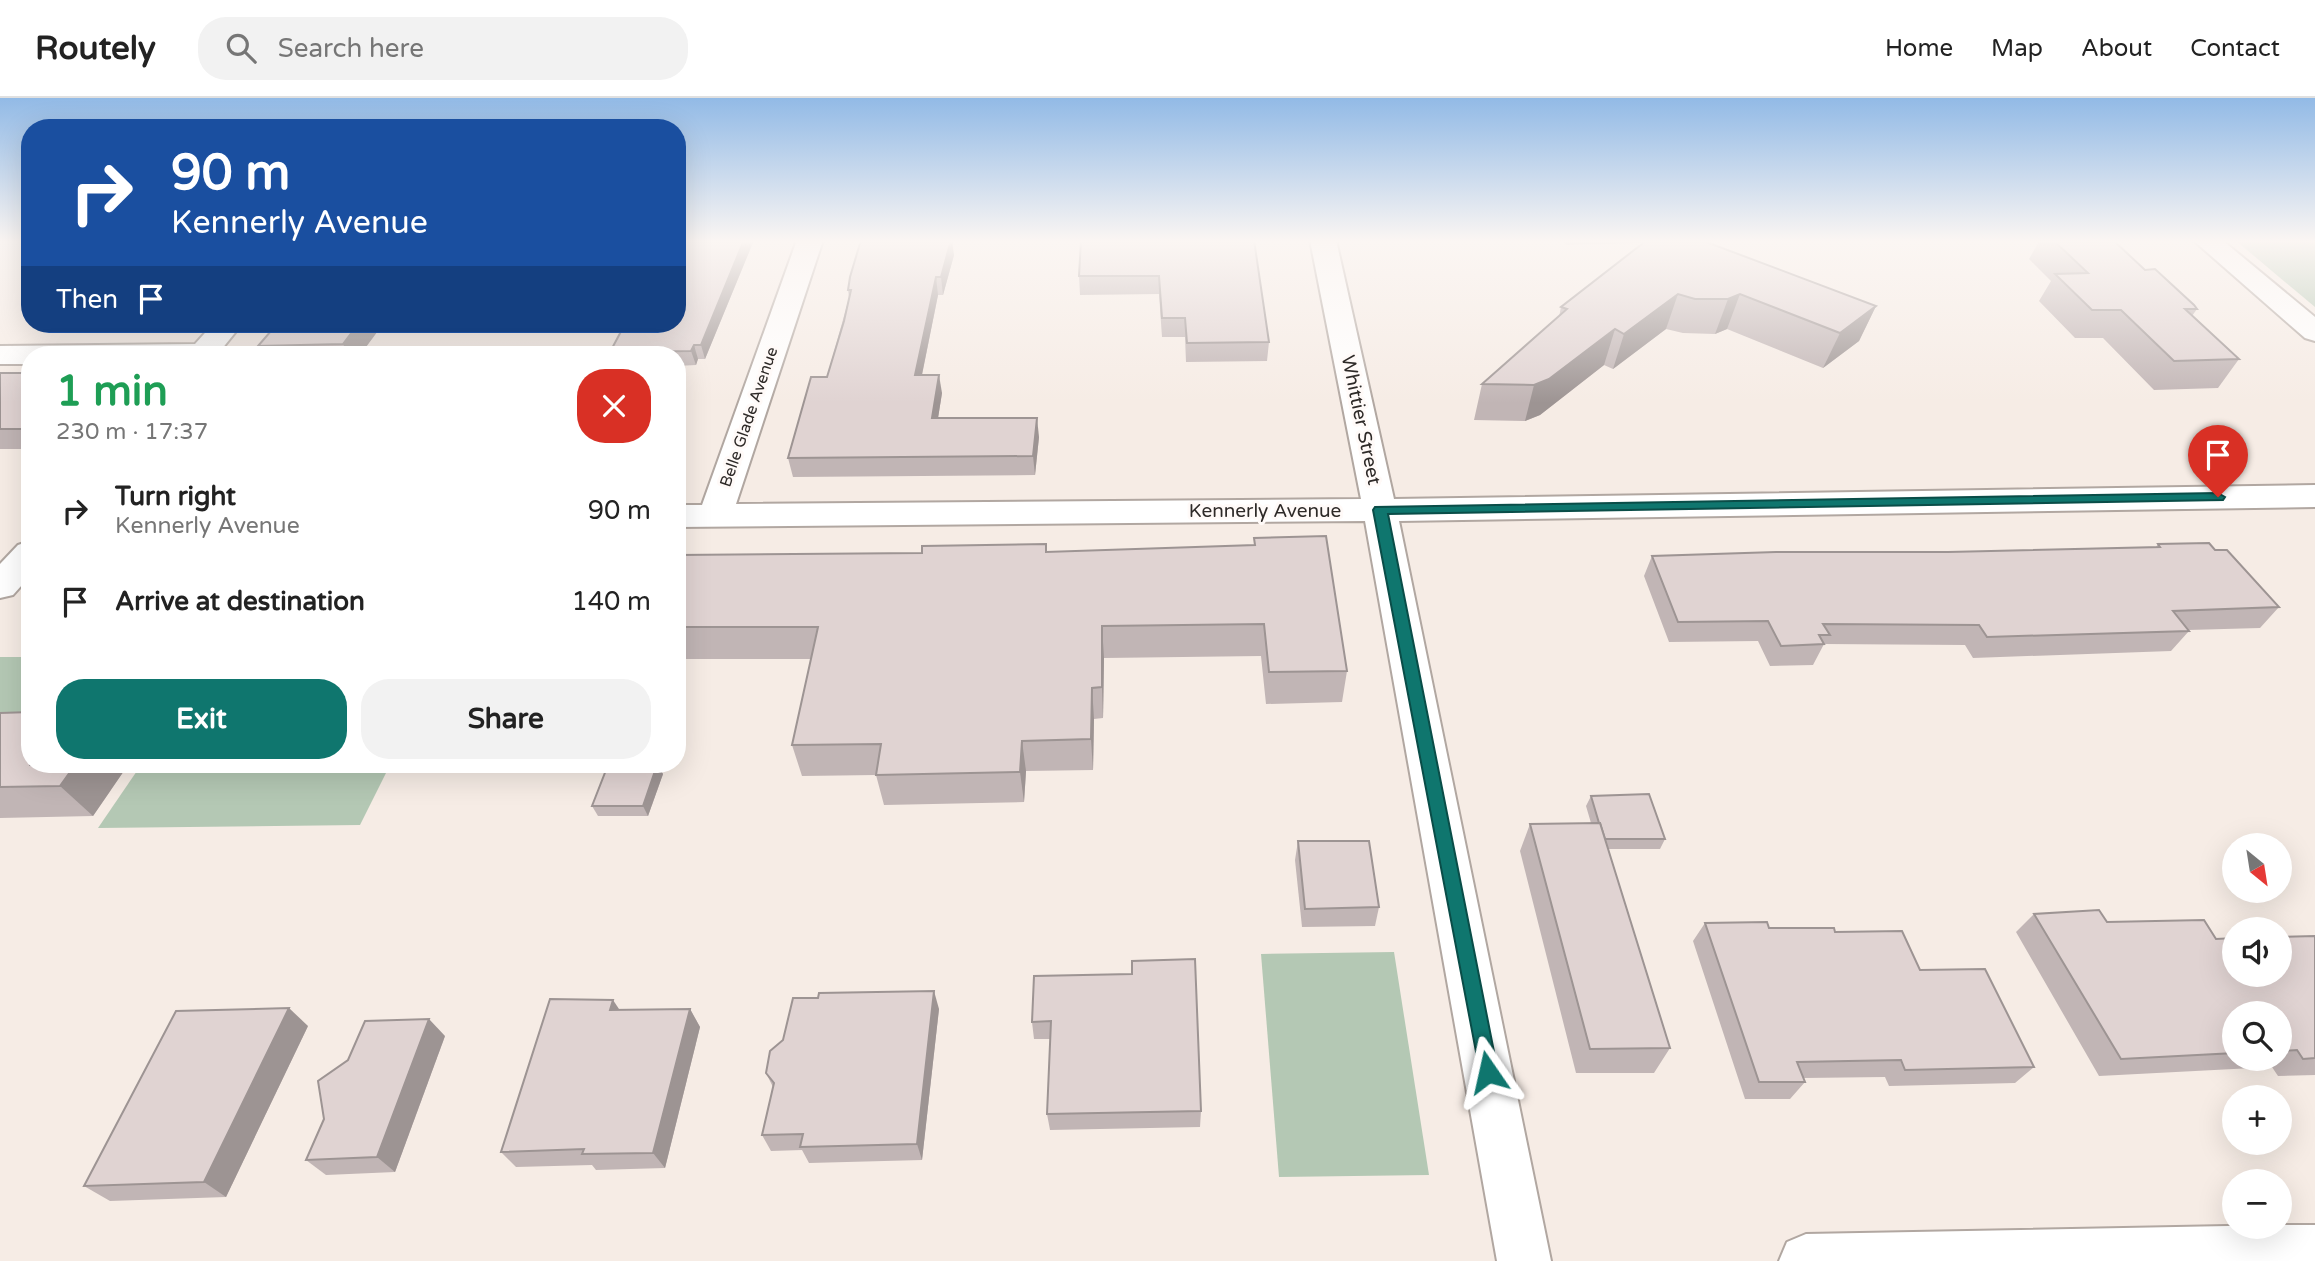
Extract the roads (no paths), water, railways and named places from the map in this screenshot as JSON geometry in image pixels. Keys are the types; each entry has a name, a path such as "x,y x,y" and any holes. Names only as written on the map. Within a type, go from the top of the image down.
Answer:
{"street":[{"name":"Belle Glade Avenue","path":"715,515 791,294"},
{"name":"Whittier Street","path":"1334,294 1380,510 1524,1261"},
{"path":"2270,294 2315,332"},
{"path":"0,355 21,355"},
{"name":"Kennerly Avenue","path":"686,516 1380,510 2315,496"},
{"path":"0,586 21,563"},
{"path":"1806,1261 2315,1252"}]}
